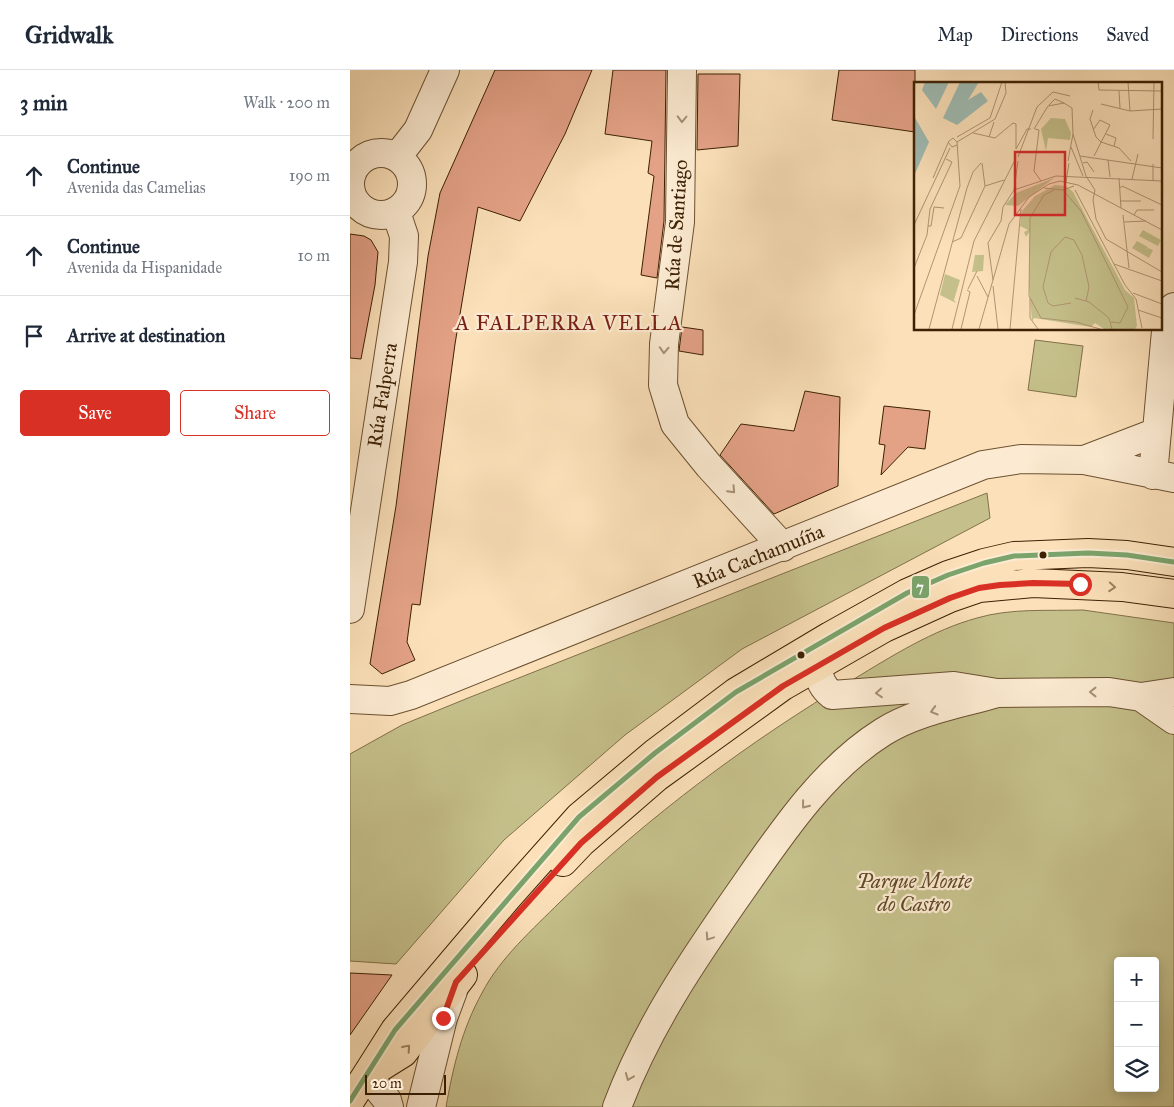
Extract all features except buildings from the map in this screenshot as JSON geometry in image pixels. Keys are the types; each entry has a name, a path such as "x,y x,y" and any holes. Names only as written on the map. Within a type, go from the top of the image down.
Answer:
{"main road":[{"path":"350,1101 395,1030 507,898 579,817 655,752 736,692 907,593 948,575 984,563 1014,556 1088,553 1127,555 1174,562"},
{"path":"367,1075 403,1053 456,982 581,843 657,777 783,686 884,628 950,598 979,588 1033,583 1068,584 1122,587 1174,594"}],"street":[{"path":"397,157 418,130 445,70"},
{"name":"Rúa de Santiago","path":"682,70 680,222 664,344 663,385 675,424 783,547"},
{"path":"377,153 397,157 410,171 413,180 410,199 396,212 387,216 368,213 352,201 350,180 359,162 377,153"},
{"name":"Rúa Falperra","path":"350,609 403,262 404,236 396,212"},
{"path":"1163,476 1157,432 1166,330 1173,313"},
{"path":"1084,460 1157,432"},
{"name":"Rúa Cachamuíña","path":"350,699 390,701 411,694 983,466 1021,459 1084,460 1163,476"},
{"path":"819,666 818,676 824,689 832,695 954,686 997,693 1108,692 1142,697 1174,692"},
{"path":"617,1107 648,1034 708,938 763,859 822,784 852,755 884,731 923,714 997,693"},
{"path":"1142,697 1174,720"},
{"path":"421,1107 443,1018 456,982"},
{"path":"367,1075 388,1100 389,1107"}],"green space":[{"path":"1035,340 1083,346 1076,397 1028,390"},
{"path":"987,493 990,518 742,649 625,735 504,840 396,964 350,961 350,754 402,725"},
{"name":"Parque Monte do Castro","path":"1083,610 1174,623 1174,1107 446,1107 455,1063 464,1034 489,980 507,956 560,902 664,810 776,728 913,644 945,629 977,618 1016,611"}],"transit line":[{"name":"7","path":"350,1101 395,1030 579,817 655,753 736,692 907,593 948,575 984,563 1014,556 1088,553 1127,555 1174,562"}],"district":[{"name":"A FALPERRA VELLA","path":"569,323"}],"route":[{"path":"443,1018 456,982 581,843 657,777 783,686 884,628 950,598 979,588 1033,583 1080,584"}]}
